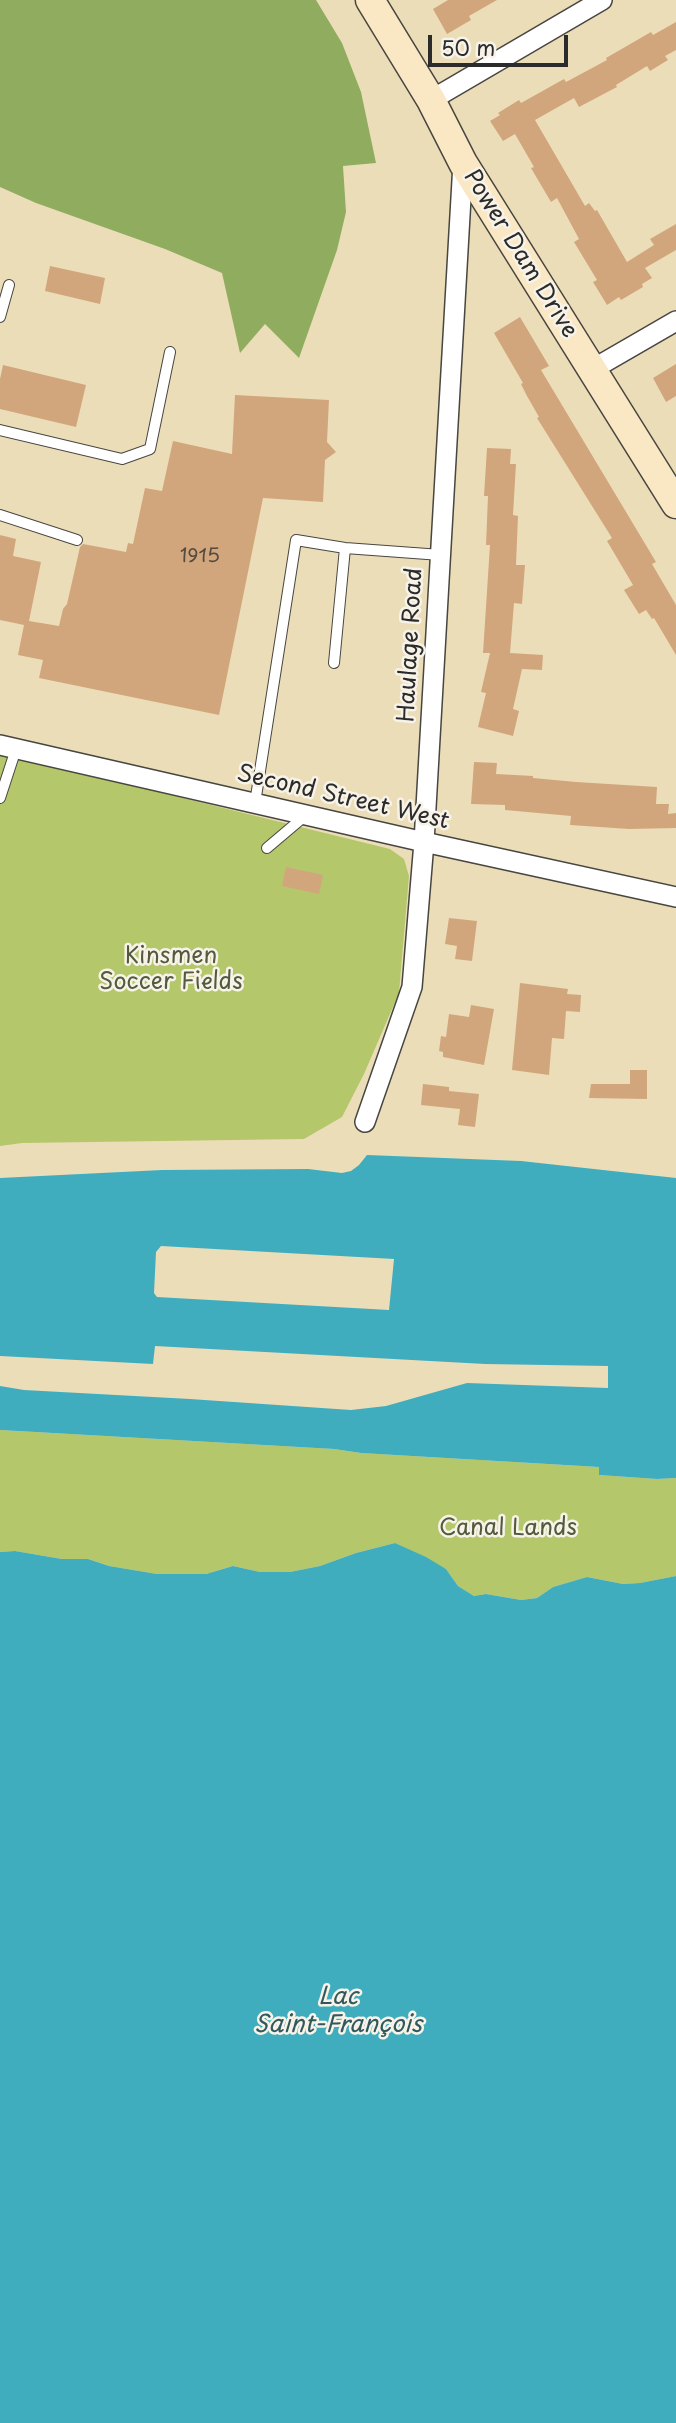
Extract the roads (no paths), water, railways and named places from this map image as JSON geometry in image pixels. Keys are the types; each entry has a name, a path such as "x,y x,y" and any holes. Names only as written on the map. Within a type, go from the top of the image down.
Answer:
{"main road":[{"name":"Power Dam Drive","path":"370,0 431,100 463,163 676,504"}],"street":[{"path":"431,100 602,0"},
{"name":"Haulage Road","path":"365,1122 412,987 425,842 463,163"},
{"path":"593,369 676,321"},
{"name":"Second Street West","path":"8,746 676,897"}],"lane":[{"path":"0,317 9,285"},
{"path":"0,430 122,459 150,449 170,352"},
{"path":"0,515 77,540"},
{"path":"255,803 296,540 345,548 441,555"},
{"path":"334,663 345,548"},
{"path":"0,798 8,746"},
{"path":"267,848 306,815"}],"water":[{"path":"367,1155 521,1161 676,1178 676,1478 599,1475 599,1467 0,1430 0,1386 24,1390 351,1410 386,1406 467,1383 608,1388 608,1366 485,1364 155,1346 153,1364 0,1356 0,1178 162,1170 308,1169 342,1173 359,1165","holes":["161,1246 394,1259 389,1310 157,1297 154,1293 156,1252"]},
{"name":"Lac Saint-François","path":"395,1543 446,1569 458,1586 474,1596 486,1594 521,1600 537,1598 553,1587 587,1577 623,1584 676,1576 676,2423 0,2423 0,1552 15,1551 62,1559 88,1559 109,1566 157,1574 206,1574 233,1566 260,1572 290,1572 320,1566"}],"park label":[{"name":"Kinsmen Soccer Fields","path":"171,970"},
{"name":"Canal Lands","path":"508,1529"}]}
